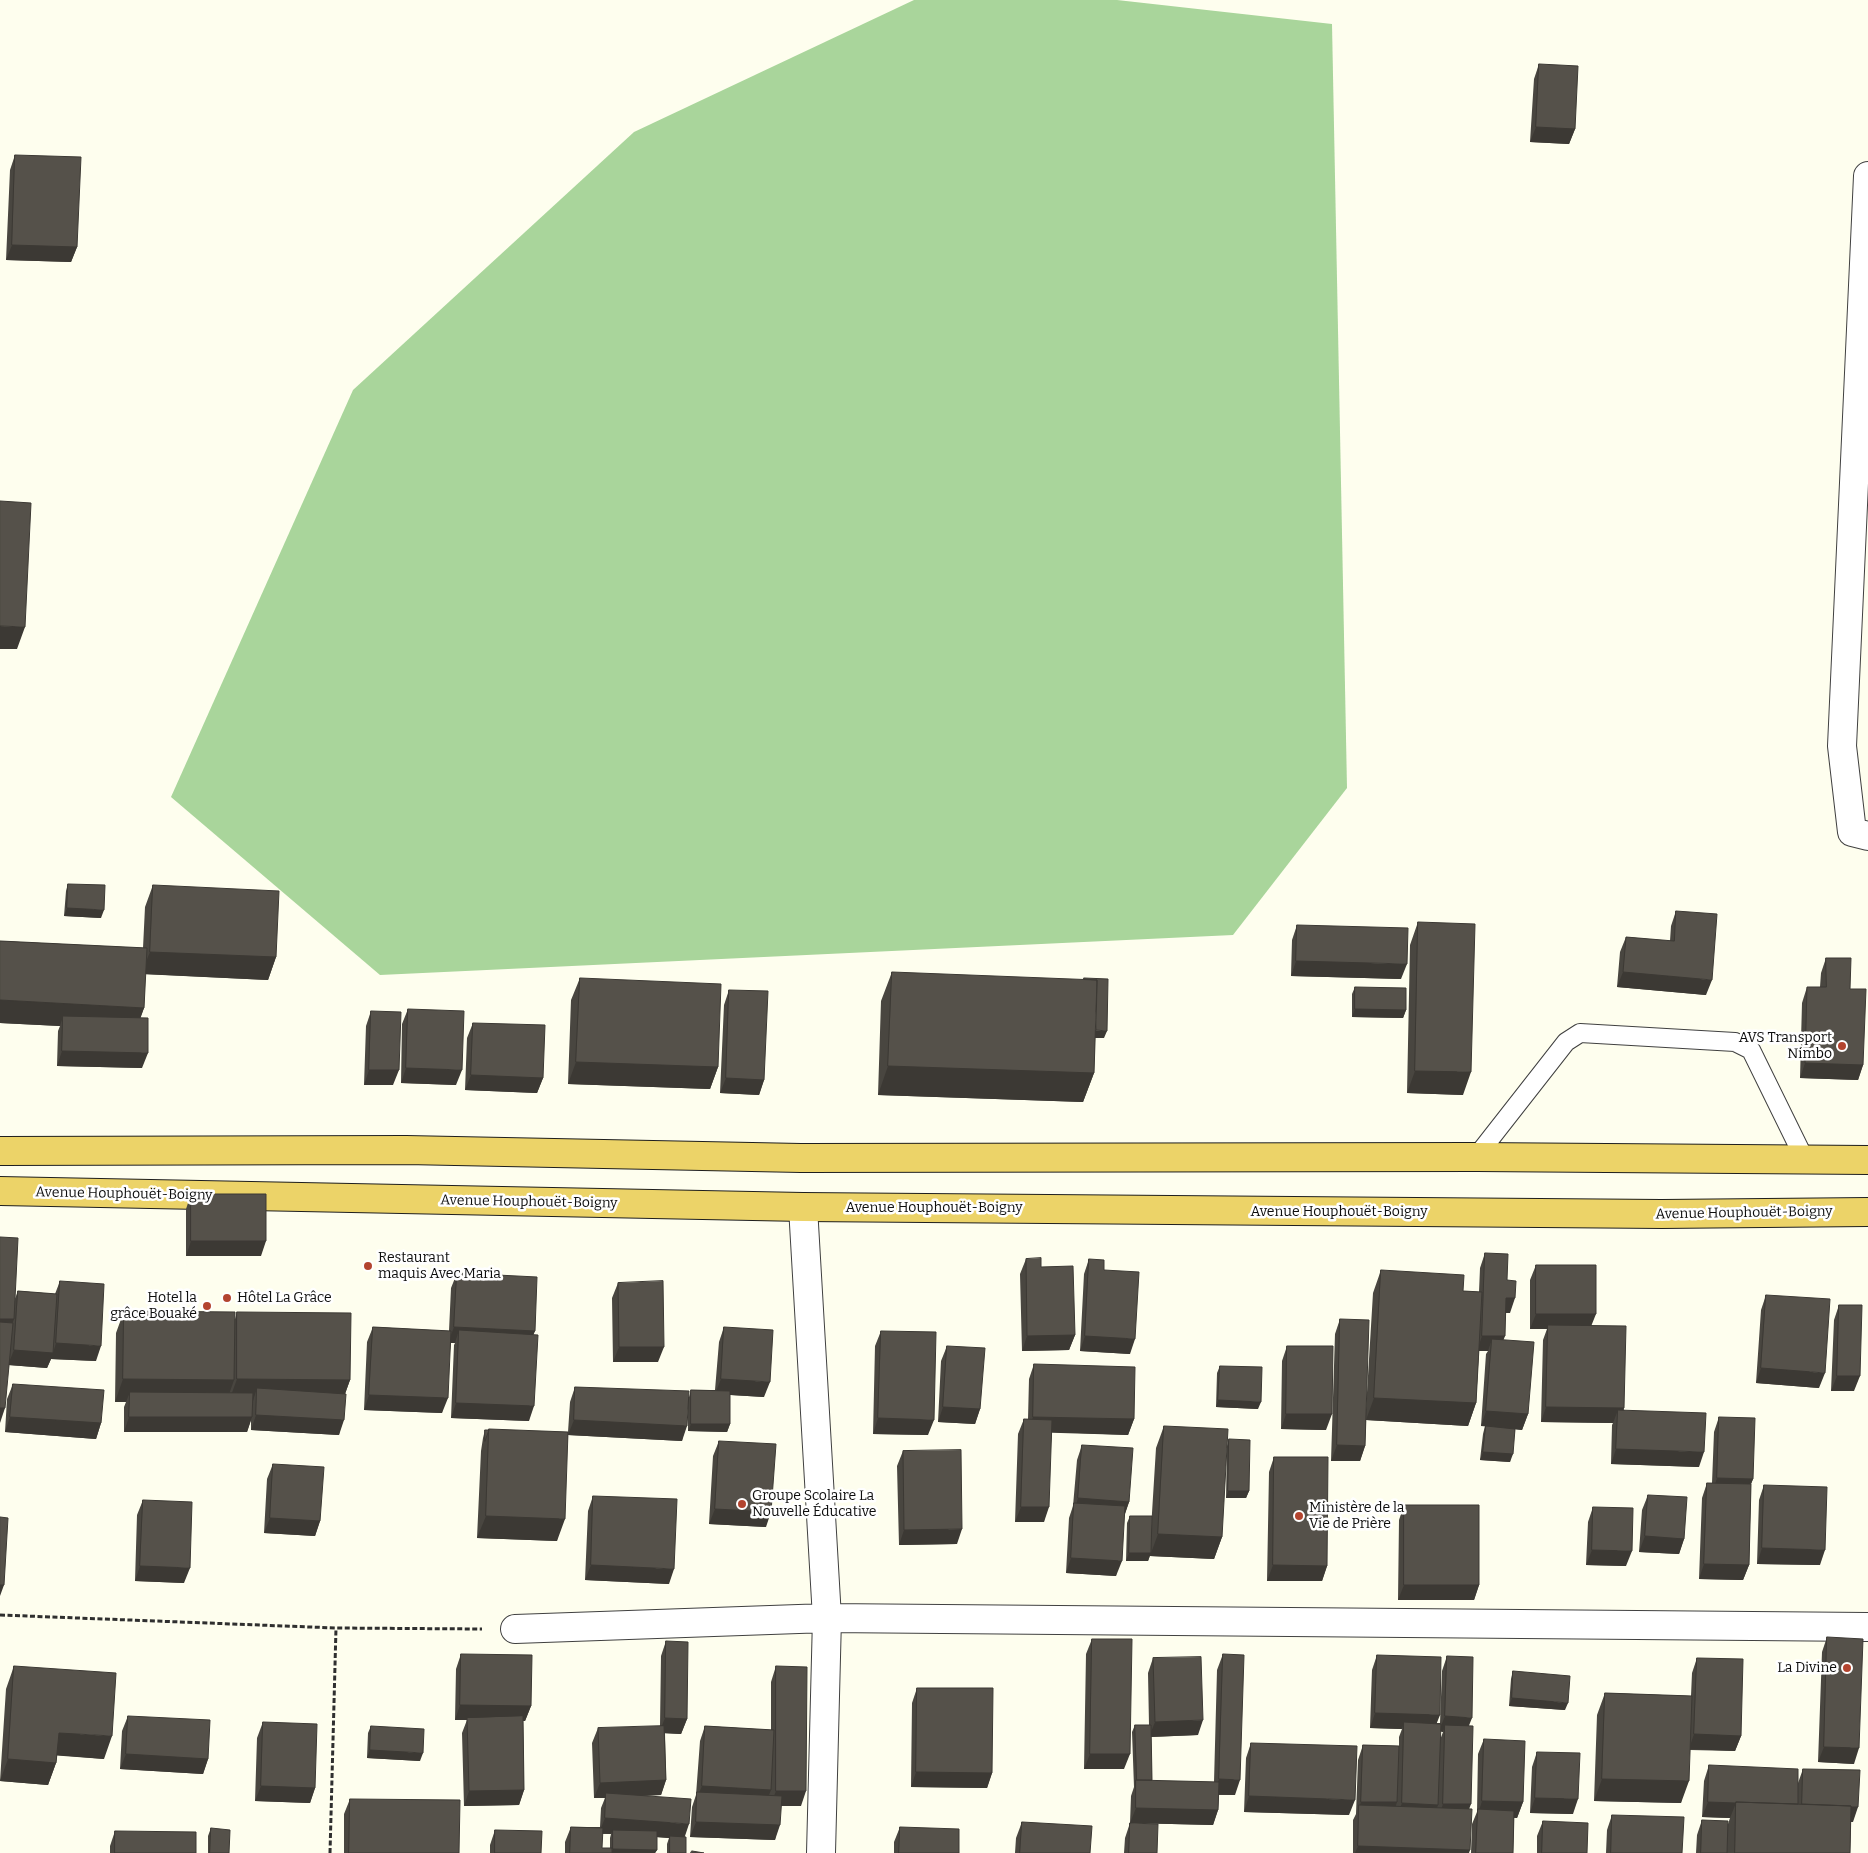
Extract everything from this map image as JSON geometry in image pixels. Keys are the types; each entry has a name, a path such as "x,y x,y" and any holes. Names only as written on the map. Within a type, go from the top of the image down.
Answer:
{"highway":[{"path":"0,1151 406,1150 800,1158 1476,1157 1868,1160"},
{"name":"Avenue Houphouët-Boigny","path":"0,1192 803,1207 1652,1214 1868,1212"}],"street":[{"path":"1868,176 1842,746 1852,832 1868,836"},
{"path":"803,1207 827,1618 821,1853"},
{"path":"515,1629 827,1618 1868,1627"}],"lane":[{"path":"1476,1157 1566,1042 1580,1033 1734,1042 1752,1050 1805,1160"}],"path":[{"path":"0,1615 336,1628 515,1629"},
{"path":"330,1853 336,1628"}],"green space":[{"path":"914,0 1117,0 1332,24 1347,788 1233,935 380,975 171,797 353,390 634,132"}],"building":[{"path":"1539,64 1578,66 1575,129 1536,127"},
{"path":"15,155 81,157 77,247 12,245"},
{"path":"0,501 31,503 25,627 0,626"},
{"path":"68,884 105,885 104,910 67,908"},
{"path":"153,885 279,891 276,957 150,952"},
{"path":"1676,911 1717,914 1712,980 1623,972 1626,937 1674,941"},
{"path":"1418,922 1475,924 1471,1072 1415,1071"},
{"path":"1297,925 1408,928 1407,964 1296,961"},
{"path":"0,941 147,948 144,1008 0,1000"},
{"path":"1826,958 1851,958 1850,989 1866,989 1863,1065 1805,1063 1807,987 1826,987"},
{"path":"892,972 1097,980 1094,1073 888,1066"},
{"path":"580,978 721,984 718,1067 576,1062"},
{"path":"1084,978 1108,979 1107,1031 1096,1030 1097,980"},
{"path":"1355,987 1406,988 1406,1010 1355,1009"},
{"path":"729,990 768,991 764,1080 726,1078"},
{"path":"408,1009 464,1011 462,1070 406,1068"},
{"path":"371,1011 401,1012 399,1070 369,1070"},
{"path":"63,1016 148,1018 148,1053 62,1051"},
{"path":"473,1023 545,1025 543,1078 471,1075"},
{"path":"191,1194 266,1194 266,1241 191,1241"},
{"path":"0,1237 18,1238 14,1319 0,1319"},
{"path":"1485,1253 1508,1254 1507,1280 1516,1281 1515,1298 1506,1298 1505,1336 1482,1336"},
{"path":"1041,1258 1041,1267 1073,1266 1075,1335 1027,1336 1026,1259"},
{"path":"1089,1259 1104,1260 1104,1270 1139,1272 1135,1339 1085,1336"},
{"path":"1536,1265 1596,1265 1596,1314 1536,1314"},
{"path":"1381,1270 1464,1275 1463,1291 1482,1292 1476,1403 1374,1398"},
{"path":"457,1273 537,1277 535,1331 454,1327"},
{"path":"60,1281 104,1284 101,1346 56,1343"},
{"path":"663,1281 664,1347 619,1347 618,1283"},
{"path":"18,1291 57,1294 53,1353 14,1350"},
{"path":"1766,1295 1830,1299 1825,1373 1761,1368"},
{"path":"1839,1305 1862,1305 1860,1376 1837,1376"},
{"path":"124,1311 235,1312 234,1380 123,1379"},
{"path":"237,1312 351,1313 350,1380 237,1379"},
{"path":"1340,1319 1369,1320 1365,1446 1337,1445"},
{"path":"0,1322 13,1323 5,1408 0,1408"},
{"path":"1548,1325 1626,1326 1624,1408 1546,1407"},
{"path":"373,1327 451,1331 448,1398 369,1395"},
{"path":"724,1327 773,1330 770,1382 721,1379"},
{"path":"459,1330 538,1335 534,1406 456,1403"},
{"path":"881,1331 936,1332 934,1420 878,1418"},
{"path":"1492,1339 1534,1342 1528,1414 1486,1411"},
{"path":"947,1346 985,1348 980,1409 943,1407"},
{"path":"1287,1346 1333,1346 1332,1414 1286,1414"},
{"path":"1034,1364 1135,1367 1134,1419 1033,1417"},
{"path":"1220,1366 1262,1367 1261,1402 1218,1400"},
{"path":"13,1384 104,1390 101,1423 10,1417"},
{"path":"575,1387 689,1391 687,1426 574,1420"},
{"path":"257,1388 346,1394 344,1420 256,1415"},
{"path":"691,1390 730,1391 730,1424 691,1424"},
{"path":"130,1392 253,1393 252,1417 129,1417"},
{"path":"1618,1410 1706,1413 1704,1452 1616,1449"},
{"path":"1719,1417 1755,1418 1753,1479 1717,1478"},
{"path":"1024,1419 1052,1420 1049,1507 1021,1507"},
{"path":"1164,1426 1228,1429 1222,1537 1158,1534"},
{"path":"1486,1426 1515,1429 1513,1454 1483,1452"},
{"path":"489,1429 568,1432 565,1519 486,1516"},
{"path":"485,1430 489,1430 485,1441"},
{"path":"1229,1439 1250,1440 1249,1491 1228,1491"},
{"path":"719,1441 776,1444 771,1512 715,1509"},
{"path":"1082,1445 1133,1448 1129,1502 1078,1498"},
{"path":"961,1450 962,1529 904,1530 903,1451"},
{"path":"1274,1457 1328,1457 1327,1566 1273,1565"},
{"path":"273,1464 324,1467 320,1521 270,1518"},
{"path":"1707,1483 1751,1484 1749,1565 1704,1564"},
{"path":"1764,1485 1827,1487 1825,1550 1762,1548"},
{"path":"1648,1495 1687,1497 1684,1539 1645,1536"},
{"path":"593,1496 677,1499 674,1569 591,1565"},
{"path":"143,1500 192,1502 190,1568 140,1566"},
{"path":"1074,1503 1125,1506 1122,1561 1071,1558"},
{"path":"1404,1505 1479,1505 1479,1585 1404,1585"},
{"path":"1593,1507 1633,1508 1632,1551 1592,1550"},
{"path":"1130,1516 1152,1516 1151,1553 1129,1553"},
{"path":"0,1517 8,1518 4,1585 0,1585"},
{"path":"1827,1637 1863,1639 1859,1748 1824,1747"},
{"path":"1092,1639 1132,1639 1130,1754 1090,1754"},
{"path":"666,1641 688,1642 687,1719 665,1718"},
{"path":"461,1654 532,1655 531,1706 460,1705"},
{"path":"1223,1654 1244,1655 1240,1780 1219,1779"},
{"path":"1377,1655 1441,1657 1440,1715 1375,1713"},
{"path":"1447,1656 1473,1657 1472,1718 1445,1716"},
{"path":"1201,1657 1203,1720 1155,1722 1153,1658"},
{"path":"1697,1658 1743,1659 1741,1736 1694,1734"},
{"path":"14,1666 116,1673 112,1736 59,1733 56,1763 8,1759"},
{"path":"776,1666 807,1667 806,1791 776,1791"},
{"path":"1513,1671 1570,1676 1568,1703 1512,1698"},
{"path":"917,1688 993,1688 992,1773 916,1772"},
{"path":"1605,1693 1692,1696 1689,1781 1602,1779"},
{"path":"128,1716 210,1720 208,1759 126,1754"},
{"path":"523,1716 524,1790 469,1791 467,1718"},
{"path":"263,1722 317,1724 315,1788 261,1786"},
{"path":"1404,1722 1441,1724 1438,1805 1402,1803"},
{"path":"1135,1725 1151,1725 1152,1780 1137,1780"},
{"path":"1445,1725 1473,1726 1471,1804 1443,1804"},
{"path":"371,1726 424,1729 423,1753 370,1750"},
{"path":"664,1726 666,1780 600,1783 598,1728"},
{"path":"705,1726 774,1730 771,1790 702,1786"},
{"path":"1484,1739 1525,1741 1523,1802 1482,1801"},
{"path":"1251,1743 1357,1746 1355,1800 1249,1796"},
{"path":"1363,1745 1399,1746 1397,1802 1361,1802"},
{"path":"1537,1752 1580,1753 1578,1799 1535,1798"},
{"path":"1709,1765 1798,1769 1798,1804 1708,1802"},
{"path":"1803,1769 1860,1770 1858,1807 1802,1804"},
{"path":"1136,1780 1219,1782 1218,1810 1136,1808"},
{"path":"697,1792 782,1796 780,1825 696,1822"},
{"path":"606,1793 691,1799 689,1824 605,1818"},
{"path":"350,1799 460,1800 459,1853 349,1853"},
{"path":"1736,1802 1851,1806 1850,1853 1735,1853"},
{"path":"1359,1805 1472,1809 1470,1850 1358,1846"},
{"path":"1478,1809 1514,1811 1513,1853 1476,1853"},
{"path":"1612,1815 1684,1817 1682,1853 1611,1853"},
{"path":"1702,1820 1728,1821 1727,1853 1701,1853"},
{"path":"1543,1821 1588,1823 1587,1853 1542,1853"},
{"path":"1022,1822 1092,1826 1090,1853 1020,1853"},
{"path":"1130,1823 1158,1824 1157,1853 1129,1853"},
{"path":"571,1827 603,1828 602,1848 612,1848 612,1853 570,1853"},
{"path":"900,1827 959,1829 959,1853 899,1853"},
{"path":"211,1828 230,1830 229,1853 210,1853"},
{"path":"495,1830 542,1831 541,1853 495,1853"},
{"path":"613,1830 657,1831 657,1850 613,1849"},
{"path":"115,1831 196,1832 196,1853 115,1853"},
{"path":"670,1836 686,1837 686,1853 670,1853"}],"place":[{"name":"AVS Transport Nimbo","path":"1842,1046"},
{"name":"Restaurant maquis Avec Maria","path":"368,1266"},
{"name":"Hôtel La Grâce","path":"227,1298"},
{"name":"Hotel la grâce Bouaké","path":"207,1306"},
{"name":"Groupe Scolaire La Nouvelle Éducative","path":"742,1504"},
{"name":"Ministère de la Vie de Prière","path":"1299,1516"},
{"name":"La Divine","path":"1847,1668"}]}
